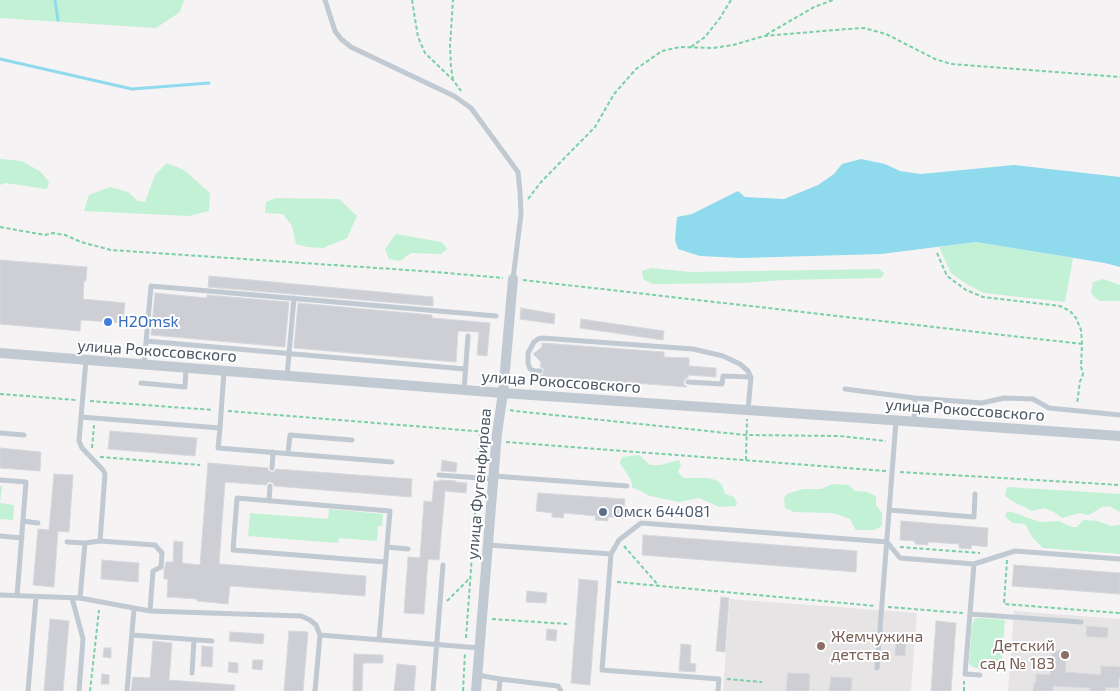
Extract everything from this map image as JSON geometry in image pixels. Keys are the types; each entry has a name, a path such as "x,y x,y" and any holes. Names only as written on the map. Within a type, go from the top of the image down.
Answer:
{"street":[{"name":"улица Фугенфирова","path":"476,691 496,437 503,393 513,279"},
{"name":"улица Рокоссовского","path":"0,353 503,393 1120,436"}],"lane":[{"path":"325,0 335,31 341,39 351,47 454,96 471,108 518,172 521,214 513,279"},
{"path":"144,365 151,286 496,316"},
{"path":"287,376 294,298"},
{"path":"464,390 468,336"},
{"path":"540,371 530,368 528,353 534,342 542,338 693,349 723,356 740,364 748,371 751,377 748,410"},
{"path":"146,341 465,369"},
{"path":"86,360 79,440 82,448 105,474 100,541"},
{"path":"141,383 185,386 186,368"},
{"path":"224,371 218,448 392,462"},
{"path":"688,382 722,384 722,376 751,377"},
{"path":"845,389 916,398 982,403 1004,398 1032,400 1048,408 1120,415"},
{"path":"914,421 916,398"},
{"path":"81,417 220,428"},
{"path":"877,668 896,420"},
{"path":"0,433 24,435"},
{"path":"288,453 290,435 352,440"},
{"path":"272,468 273,452"},
{"path":"439,475 627,486"},
{"path":"0,480 26,482 17,596"},
{"path":"269,501 270,486"},
{"path":"889,510 974,517 975,494"},
{"path":"379,640 386,562 390,510 237,498 233,550 386,562"},
{"path":"23,521 38,522"},
{"path":"718,691 719,678 602,670 611,554 619,540 641,523 887,542 900,558 974,564 1015,551 1120,559"},
{"path":"0,536 22,538"},
{"path":"67,542 85,543 100,541 155,545 162,553 161,567 153,571 150,611"},
{"path":"80,598 85,543"},
{"path":"488,545 611,554"},
{"path":"387,547 408,549"},
{"path":"974,564 965,674 980,675"},
{"path":"433,691 442,565"},
{"path":"0,595 80,598 150,611 301,616 316,625 320,635 315,691"},
{"path":"28,691 36,597"},
{"path":"72,598 83,639 79,691"},
{"path":"127,691 134,608"},
{"path":"970,614 1081,622"},
{"path":"132,635 212,641"},
{"path":"320,635 480,648"},
{"path":"192,673 194,640"},
{"path":"478,675 558,686 561,691"},
{"path":"499,691 500,679"}],"path":[{"path":"412,0 418,37 425,53 453,80 462,94"},
{"path":"453,0 450,46 453,80"},
{"path":"691,47 705,37 731,0"},
{"path":"764,36 814,7 833,0"},
{"path":"521,214 540,182 594,127 614,94 636,69 662,51 680,47 713,48 733,45 764,36 864,28 886,34 934,59 951,64 1120,78"},
{"path":"0,227 46,234 65,234 81,242 111,250 498,277 1082,344"},
{"path":"937,253 948,276 966,290 982,298 1060,306 1070,311 1076,318 1081,330 1081,367 1083,373 1077,404 1080,411"},
{"path":"0,394 480,431 496,437 746,461 892,472 1120,485"},
{"path":"501,406 515,411 746,436 839,436 894,442"},
{"path":"746,461 748,410"},
{"path":"94,418 91,457 200,465"},
{"path":"463,691 480,431"},
{"path":"619,540 659,586"},
{"path":"1008,555 1004,604 1120,613"},
{"path":"439,609 470,578"},
{"path":"609,581 970,614"},
{"path":"90,691 100,603"},
{"path":"489,618 567,624"},
{"path":"719,678 762,682"}],"shaded area":[{"name":"Жемчужина детства","path":"730,599 917,613 911,691 723,691"},
{"name":"Детский сад № 183","path":"1014,611 1120,619 1120,691 1008,691"}],"green space":[{"path":"0,0 184,0 180,12 156,28 0,18"},
{"path":"0,159 22,161 41,172 49,182 47,189 5,183 0,185"},
{"path":"167,163 184,170 210,193 209,211 189,216 84,211 89,195 110,187 128,192 138,201 145,202 155,175"},
{"path":"276,198 339,199 357,216 347,238 323,248 307,247 296,244 292,226 283,214 265,213 266,202"},
{"path":"396,234 442,242 447,249 441,254 411,253 400,261 389,259 385,249"},
{"path":"976,242 1073,258 1065,302 984,293 968,285 951,273 939,247"},
{"path":"651,268 690,272 880,269 884,274 881,278 653,284 643,279 642,271"},
{"path":"1103,279 1120,285 1120,301 1099,301 1091,293 1093,282"},
{"path":"639,455 650,465 661,465 679,460 681,465 678,472 684,478 709,478 718,481 722,485 725,494 734,497 737,503 736,506 719,507 699,498 679,502 650,496 632,487 631,480 620,463 622,457"},
{"path":"833,484 849,485 855,491 867,492 876,496 876,505 882,513 882,525 874,530 858,530 855,529 850,519 839,515 794,512 785,508 784,498 787,494 803,489 821,489"},
{"path":"0,486 2,486 0,503"},
{"path":"1007,487 1120,494 1120,512 1109,506 1102,507 1089,515 1079,513 1062,518 1044,508 1032,511 1014,502 1005,496"},
{"path":"0,503 14,505 13,520 0,519"},
{"path":"329,509 383,514 382,526 378,526 377,541 339,538 338,543 248,536 250,513 328,519"},
{"path":"1007,512 1040,522 1059,521 1072,527 1077,527 1083,520 1098,521 1111,526 1120,525 1120,554 1043,548 1032,537 1025,524 1013,523 1005,517"},
{"path":"974,619 1005,620 1001,670 976,668 969,663 972,625"}],"water":[{"path":"861,159 885,164 900,171 921,174 1014,165 1120,177 1120,267 976,242 881,254 741,258 700,256 678,249 675,240 677,217 692,214 738,191 745,197 784,199 818,185 834,174 842,164"}],"building":[{"path":"0,260 87,267 83,299 125,303 123,323 81,320 80,331 0,324"},
{"path":"209,276 433,297 433,306 208,287"},
{"path":"155,293 207,298 207,295 289,302 285,347 151,335"},
{"path":"298,303 432,315 432,318 490,323 487,356 477,355 479,332 458,331 456,362 294,348"},
{"path":"521,308 555,314 554,324 520,319"},
{"path":"581,319 664,331 663,340 580,328"},
{"path":"542,343 664,352 664,357 689,358 689,366 716,368 716,377 688,375 688,378 684,381 687,387 540,376 543,374 544,369 540,367 541,362 533,354 542,347"},
{"path":"110,431 197,438 195,456 108,449"},
{"path":"0,448 41,452 40,471 0,468"},
{"path":"442,460 457,463 456,472 441,471"},
{"path":"208,463 268,468 271,472 274,472 276,469 412,479 411,497 274,486 271,482 268,482 266,485 225,482 219,564 366,576 365,596 230,586 228,604 167,597 168,579 164,579 164,570 166,562 173,562 174,541 183,542 182,563 200,565"},
{"path":"54,474 73,475 69,532 58,531 54,587 33,585 38,529 49,530"},
{"path":"434,481 467,483 466,493 445,491 439,560 428,559 424,614 404,613 408,557 420,558 424,501 432,502"},
{"path":"538,493 625,499 623,518 608,517 608,521 595,520 596,516 564,513 563,518 552,517 552,513 536,511"},
{"path":"901,521 988,528 987,547 972,545 971,549 959,548 959,544 928,542 928,545 915,544 915,541 900,540"},
{"path":"643,535 857,551 856,572 642,555"},
{"path":"102,560 139,563 138,582 101,579"},
{"path":"1014,565 1120,573 1120,594 1012,586"},
{"path":"579,579 598,581 590,685 571,683"},
{"path":"527,591 547,593 546,603 526,602"},
{"path":"721,597 729,598 725,652 716,651"},
{"path":"50,619 69,621 63,691 44,691"},
{"path":"936,621 956,623 951,691 931,691"},
{"path":"1087,626 1108,628 1107,638 1086,636"},
{"path":"547,629 557,630 556,641 546,640"},
{"path":"289,631 308,632 303,691 284,691"},
{"path":"230,632 264,634 263,644 229,641"},
{"path":"896,638 906,639 905,656 895,655"},
{"path":"153,641 172,643 169,680 235,685 234,691 131,691 133,677 150,678"},
{"path":"681,644 691,645 690,663 696,664 695,672 679,671"},
{"path":"202,646 213,647 212,667 201,666"},
{"path":"104,648 111,648 111,658 103,657"},
{"path":"1052,650 1067,651 1065,672 1101,675 1101,666 1120,667 1118,688 1106,687 1105,691 1090,691 1090,688 1053,686 1053,691 1033,691 1034,683 1036,683 1036,674 1050,675"},
{"path":"354,654 383,655 383,663 363,663 362,691 353,691"},
{"path":"253,660 263,660 262,670 252,669"},
{"path":"229,662 238,663 238,673 228,672"},
{"path":"397,664 416,666 414,691 394,691"},
{"path":"788,673 810,674 809,691 786,691"},
{"path":"102,674 109,675 109,684 101,684"},
{"path":"831,677 852,678 851,691 829,691"}],"waterway":[{"path":"55,0 58,20"},
{"path":"0,59 132,89 209,83"}],"place":[{"name":"H2Omsk","path":"108,322"},
{"name":"Омск 644081","path":"603,512"},
{"name":"Жемчужина детства","path":"821,646"},
{"name":"Детский сад № 183","path":"1065,655"}]}
